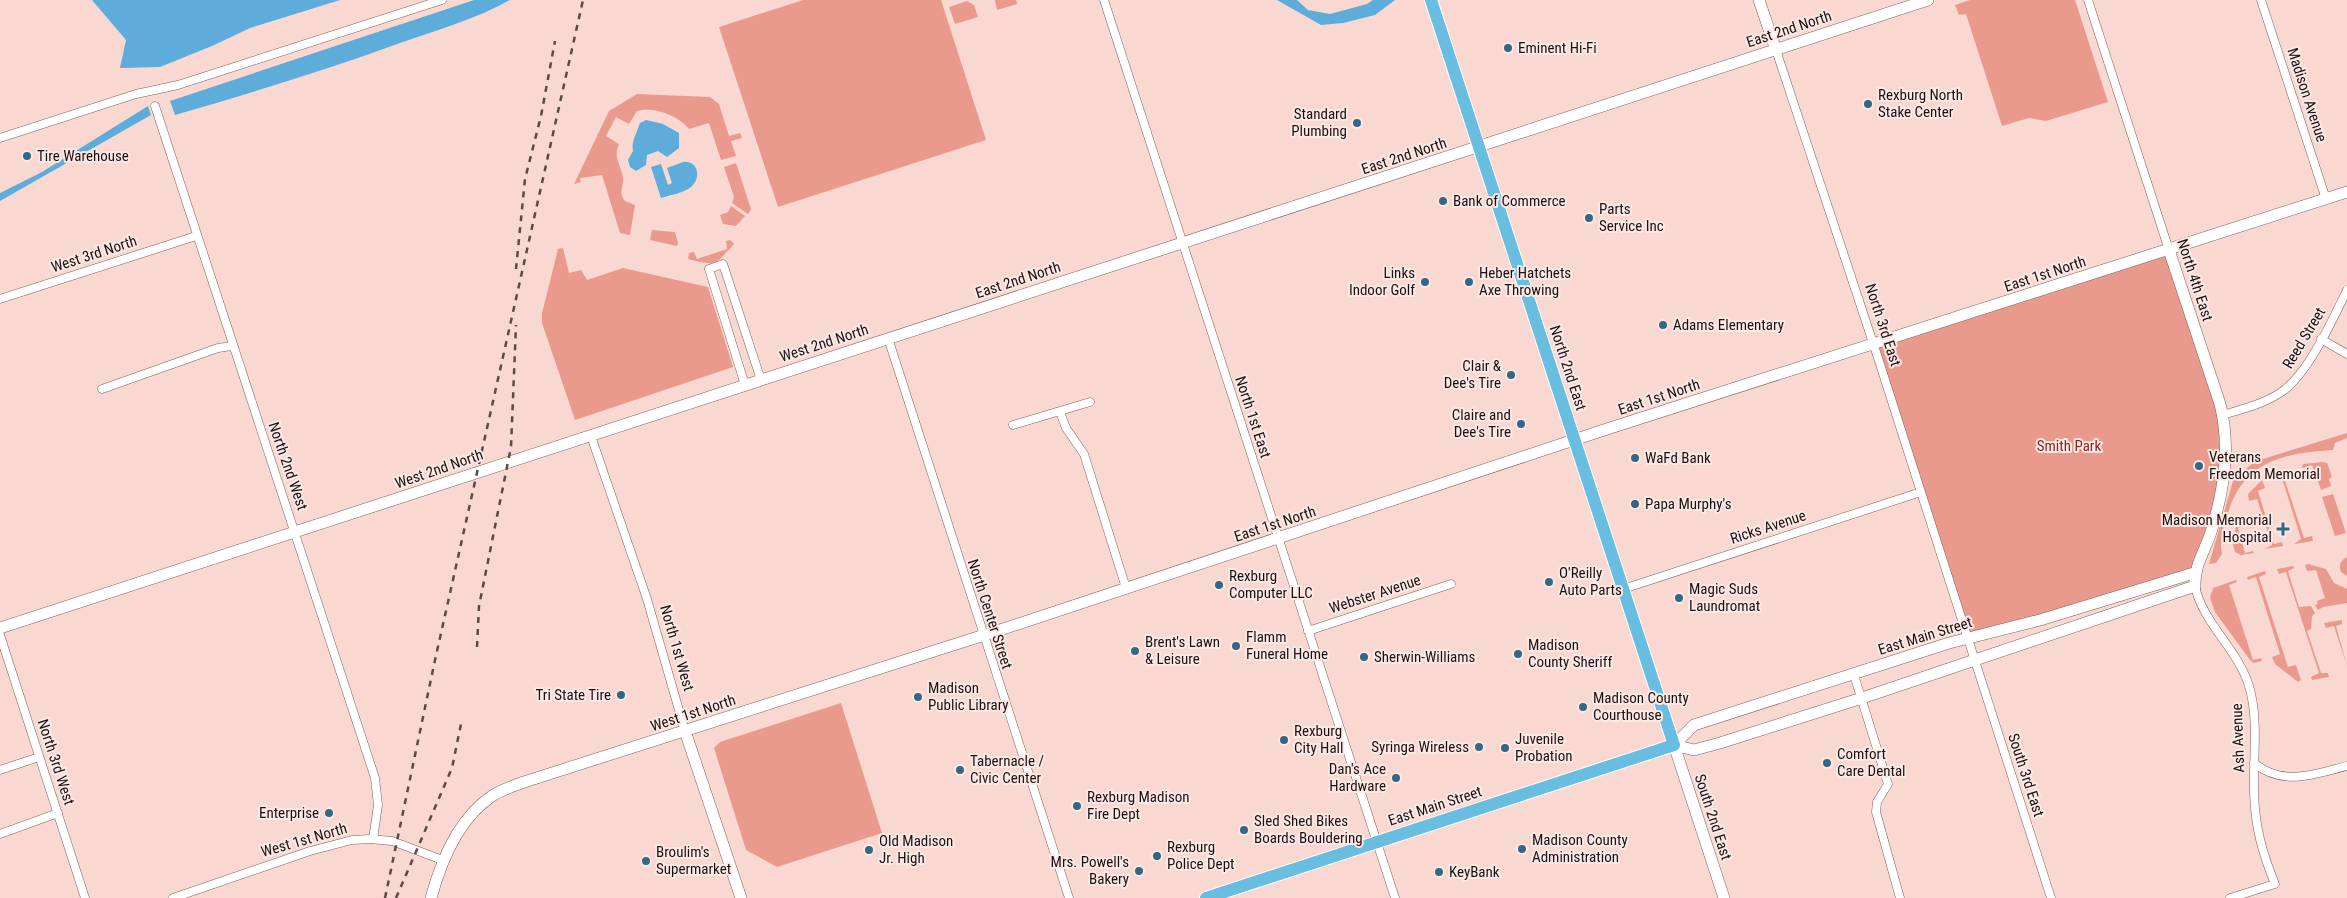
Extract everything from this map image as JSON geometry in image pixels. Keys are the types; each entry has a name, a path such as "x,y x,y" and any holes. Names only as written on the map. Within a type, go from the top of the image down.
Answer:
{"main road":[{"name":"North 2nd East","path":"1431,0 1674,745"},
{"name":"East Main Street","path":"1206,898 1229,894 1378,842 1674,745"}],"street":[{"path":"0,138 136,94 178,86 442,0"},
{"name":"North 1st East","path":"1104,0 1395,898"},
{"name":"North 3rd East","path":"1759,0 1873,344 1975,661"},
{"name":"East 2nd North","path":"888,338 1928,0"},
{"name":"North 4th East","path":"2088,0 2223,415 2226,465 2222,495 2210,534 2194,573"},
{"name":"Madison Avenue","path":"2261,0 2326,199"},
{"name":"North 2nd West","path":"155,106 375,778 378,805 374,839"},
{"name":"East 1st North","path":"983,635 1873,344 2347,192"},
{"name":"West 3rd North","path":"0,299 196,236"},
{"path":"745,385 708,269 723,264 761,380"},
{"name":"Reed Street","path":"2223,415 2266,401 2290,386 2322,339 2347,290"},
{"name":"West 2nd North","path":"0,628 888,338"},
{"name":"North Center Street","path":"888,338 1068,898"},
{"path":"2322,339 2347,354"},
{"path":"102,389 218,348 232,346"},
{"path":"1013,425 1090,402"},
{"path":"1060,412 1066,428 1084,454 1126,588"},
{"name":"North 1st West","path":"591,436 647,599 685,731 741,898"},
{"name":"Ricks Avenue","path":"1623,589 1921,492"},
{"name":"Ash Avenue","path":"2194,573 2197,599 2243,670 2248,685 2253,711 2258,835 2275,884 2230,898"},
{"name":"East Main Street","path":"1674,745 1694,725 1949,643 1968,640 2040,620 2194,573"},
{"name":"Webster Avenue","path":"1308,631 1451,584"},
{"name":"East Main Street","path":"1674,745 1694,750 1720,744 1975,661 2195,586"},
{"name":"North 3rd West","path":"0,634 85,898"},
{"name":"West 1st North","path":"431,898 445,861 467,819 494,794 551,772 983,635"},
{"name":"South 3rd East","path":"1975,661 2051,898"},
{"path":"1854,675 1888,784 1877,802 1876,812 1900,898"},
{"name":"South 2nd East","path":"1674,745 1724,898"},
{"path":"0,770 39,757"},
{"path":"2254,763 2271,775 2293,778 2347,766"},
{"path":"0,834 58,813"},
{"name":"West 1st North","path":"173,898 336,844 374,839 396,842 445,861"}],"green space":[{"path":"803,0 941,0 986,140 778,207 719,27"},
{"path":"995,0 1016,0 1017,4 997,10"},
{"path":"1970,0 2075,0 2108,102 2046,121 2029,118 2002,126 1966,14 1959,15 1955,5"},
{"path":"967,1 974,5 978,17 955,24 949,7"},
{"path":"637,94 710,97 719,104 729,136 740,133 742,138 731,141 736,156 721,160 709,123 689,129 673,116 651,110 637,111 629,124 616,117 606,136 619,144 617,153 623,178 622,195 625,201 635,205 630,235 620,233 602,175 580,178 581,182 574,184 609,111"},
{"path":"736,163 751,209 748,214 732,203 734,197 724,167"},
{"path":"731,206 745,216 736,226 723,224 720,215 728,212"},
{"path":"652,230 675,232 677,246 650,240"},
{"path":"730,240 734,244 722,257 714,262 705,263 688,259 689,253 694,252 697,259 727,249 726,241"},
{"path":"563,248 569,273 581,270 587,280 623,268 708,287 733,367 575,420 542,323 542,313 558,249"},
{"name":"Smith Park","path":"2169,250 2220,404 2222,495 2191,571 1968,640 1873,344"},
{"path":"2347,433 2347,438 2335,443 2333,450 2315,451 2281,458 2254,472 2243,483 2234,498 2222,535 2222,554 2216,563 2209,564 2233,481 2243,471 2256,461"},
{"path":"2327,463 2332,477 2329,479 2331,486 2321,490 2312,465 2302,467 2303,464"},
{"path":"2290,469 2291,472 2283,475 2304,538 2312,536 2313,541 2294,544 2301,539 2281,475 2273,477 2273,474"},
{"path":"2262,480 2265,488 2258,491 2274,544 2282,542 2283,546 2265,549 2272,545 2257,499 2249,501 2248,494"},
{"path":"2333,494 2346,533 2335,536 2322,497"},
{"path":"2239,517 2242,517 2244,526 2238,528 2245,553 2253,551 2254,553 2241,555 2235,552 2232,541"},
{"path":"2347,557 2347,576 2341,572 2340,565"},
{"path":"2308,564 2326,569 2334,583 2347,589 2347,603 2323,607 2318,610 2315,605 2318,604 2317,601 2325,598 2316,570 2307,571 2305,565"},
{"path":"2293,566 2294,568 2288,571 2299,607 2311,606 2315,613 2312,616 2311,629 2307,631 2321,673 2328,673 2329,677 2312,680 2311,677 2319,673 2286,572 2279,574 2277,569"},
{"path":"2265,571 2266,574 2259,577 2288,667 2296,665 2301,680 2298,682 2275,664 2272,657 2280,654 2256,577 2248,580 2247,577"},
{"path":"2236,580 2237,582 2229,585 2253,660 2261,658 2262,661 2254,663 2250,660 2215,612 2210,598 2213,588"},
{"path":"2342,620 2342,624 2336,626 2347,666 2334,626 2326,628 2324,623"},
{"path":"841,703 882,833 777,867 746,850 714,748 720,742"}],"water":[{"path":"92,0 340,0 250,28 160,67 120,68 126,40"},
{"path":"474,0 510,0 470,19 344,63 175,115 170,101"},
{"path":"1277,0 1297,0 1308,10 1330,14 1367,4 1373,0 1395,0 1375,15 1343,23 1321,25"},
{"path":"148,106 151,115 0,201 0,193 42,172"},
{"path":"646,120 663,124 679,133 679,148 667,157 658,151 647,155 646,165 636,171 630,167 628,160 633,151 640,123"},
{"path":"683,162 692,164 697,170 694,183 685,191 661,198 651,167 661,164 668,185 672,183 667,168"}],"railway":[{"path":"385,898 435,660 583,0"},
{"path":"516,269 525,179 541,116 555,41"},
{"path":"477,647 479,606 511,447 516,325"},
{"path":"396,898 452,768 461,724"}],"place":[{"name":"Eminent Hi-Fi","path":"1508,48"},
{"name":"Rexburg North Stake Center","path":"1868,104"},
{"name":"Standard Plumbing","path":"1357,123"},
{"name":"Tire Warehouse","path":"27,156"},
{"name":"Bank of Commerce","path":"1443,201"},
{"name":"Parts Service Inc","path":"1589,218"},
{"name":"Links Indoor Golf","path":"1425,282"},
{"name":"Heber Hatchets Axe Throwing","path":"1469,282"},
{"name":"Adams Elementary","path":"1663,325"},
{"name":"Clair & Dee's Tire","path":"1511,375"},
{"name":"Claire and Dee's Tire","path":"1521,424"},
{"name":"WaFd Bank","path":"1635,458"},
{"name":"Veterans Freedom Memorial","path":"2199,466"},
{"name":"Papa Murphy's","path":"1635,504"},
{"name":"Madison Memorial Hospital","path":"2283,529"},
{"name":"O'Reilly Auto Parts","path":"1549,582"},
{"name":"Rexburg Computer LLC","path":"1219,585"},
{"name":"Magic Suds Laundromat","path":"1679,598"},
{"name":"Flamm Funeral Home","path":"1236,646"},
{"name":"Brent's Lawn & Leisure","path":"1135,651"},
{"name":"Madison County Sheriff","path":"1518,654"},
{"name":"Sherwin-Williams","path":"1364,657"},
{"name":"Tri State Tire","path":"621,695"},
{"name":"Madison Public Library","path":"918,697"},
{"name":"Madison County Courthouse","path":"1583,707"},
{"name":"Rexburg City Hall","path":"1284,740"},
{"name":"Syringa Wireless","path":"1479,747"},
{"name":"Juvenile Probation","path":"1505,748"},
{"name":"Comfort Care Dental","path":"1827,763"},
{"name":"Tabernacle / Civic Center","path":"960,770"},
{"name":"Dan's Ace Hardware","path":"1396,778"},
{"name":"Rexburg Madison Fire Dept","path":"1077,806"},
{"name":"Enterprise","path":"329,813"},
{"name":"Sled Shed Bikes Boards Bouldering","path":"1244,830"},
{"name":"Madison County Administration","path":"1522,849"},
{"name":"Old Madison Jr. High","path":"869,850"},
{"name":"Rexburg Police Dept","path":"1157,856"},
{"name":"Broulim's Supermarket","path":"646,861"},
{"name":"Mrs. Powell's Bakery","path":"1139,871"},
{"name":"KeyBank","path":"1439,872"}]}
